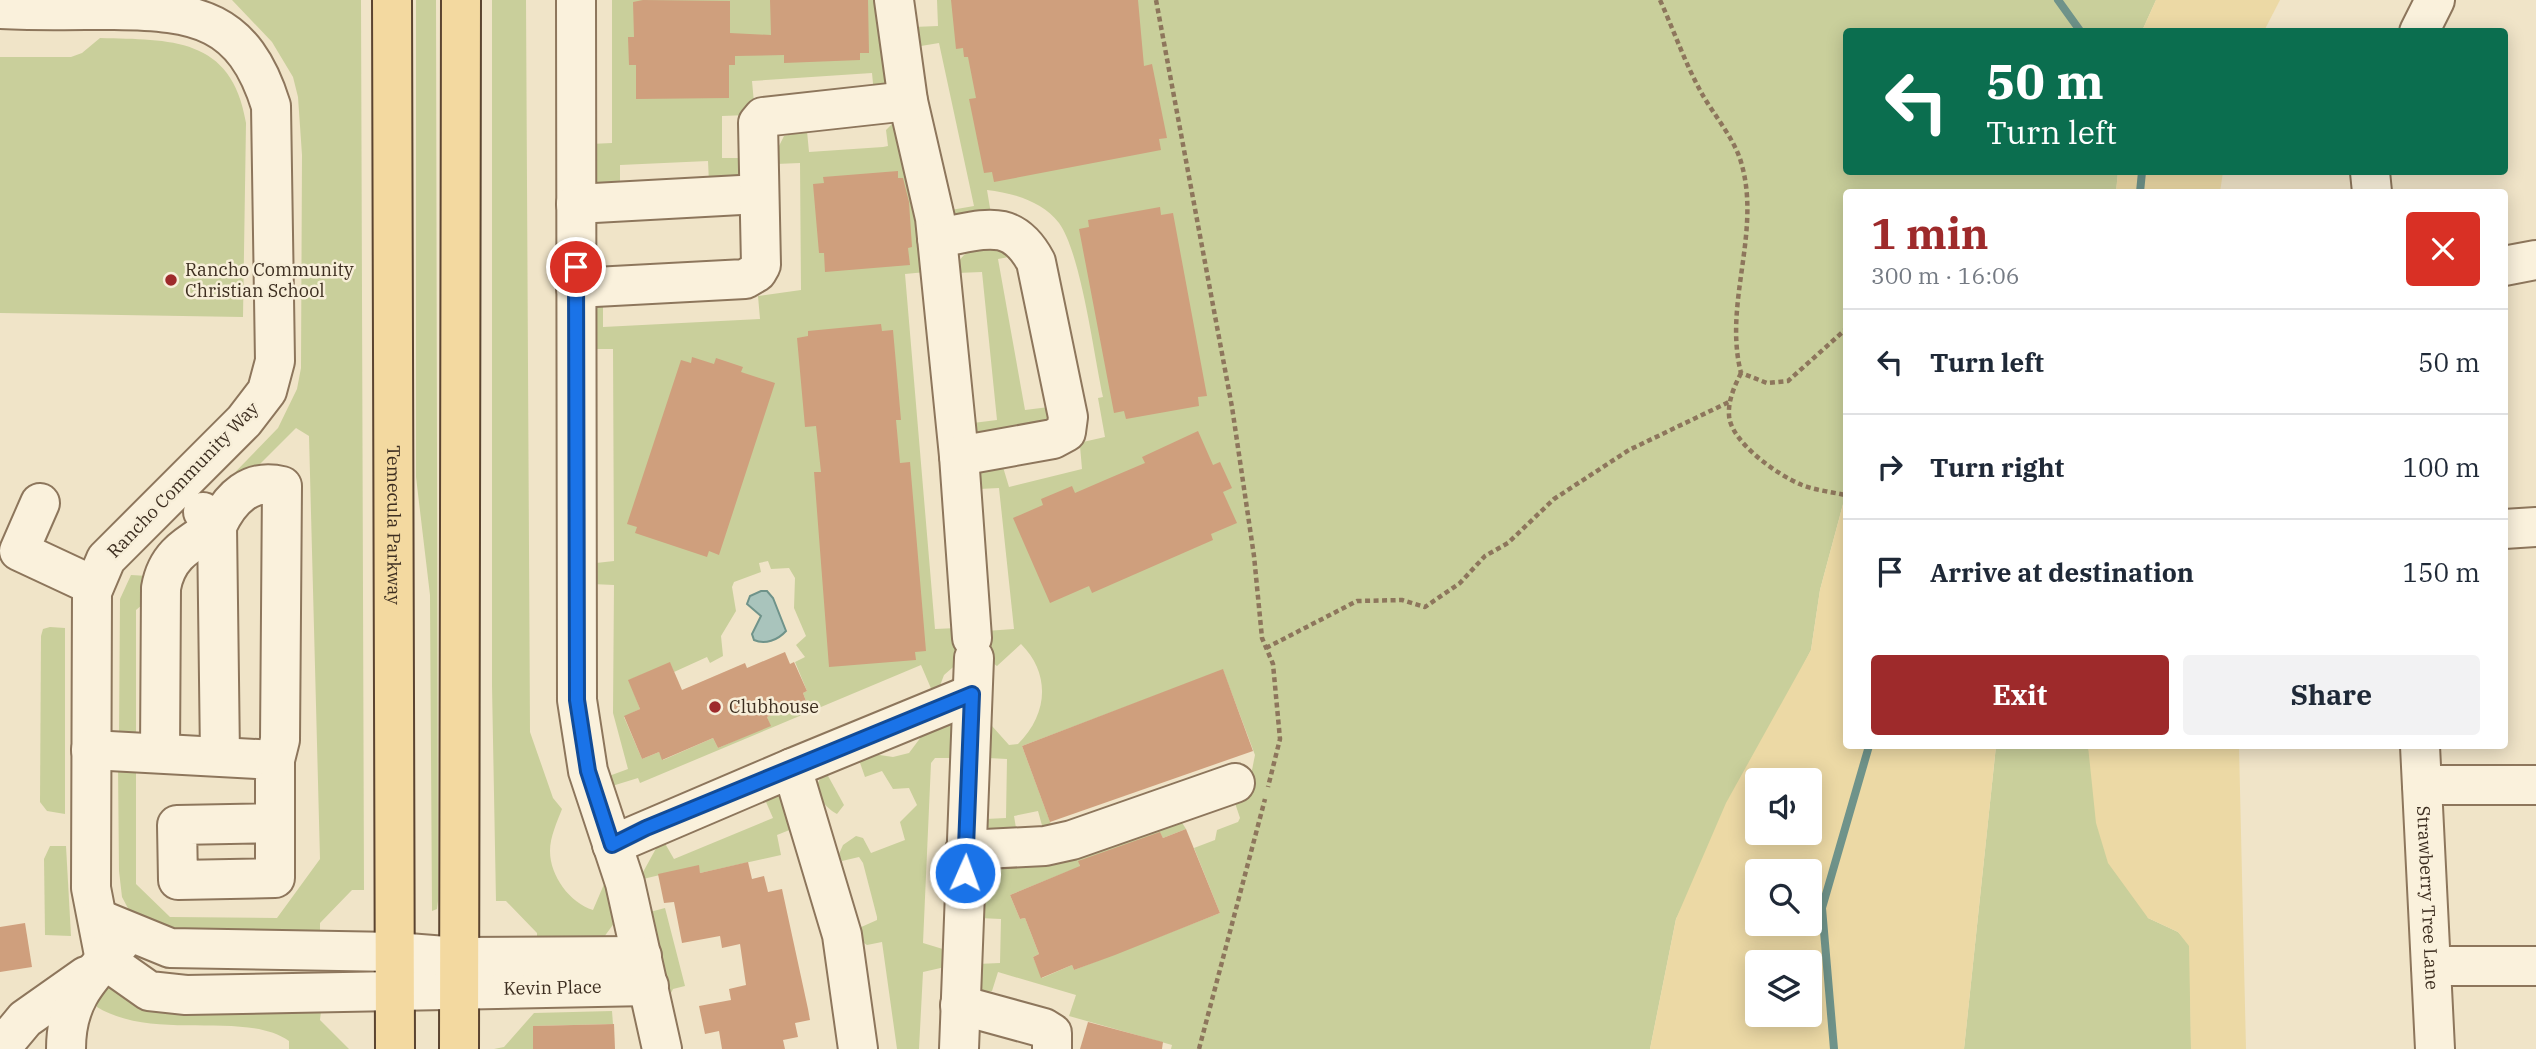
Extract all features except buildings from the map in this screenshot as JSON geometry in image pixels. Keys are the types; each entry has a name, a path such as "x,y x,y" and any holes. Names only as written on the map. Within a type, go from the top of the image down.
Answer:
{"main road":[{"name":"Temecula Parkway","path":"392,0 395,1049"},
{"path":"458,1049 461,0"}],"street":[{"path":"576,0 577,700 588,771 612,845 662,1049"},
{"path":"894,0 908,101 930,186 937,238 959,456 973,663 959,1049"},
{"path":"2422,28 2435,0"},
{"name":"Rancho Community Way","path":"0,9 206,9 242,48 262,76 271,106 275,360 267,391 244,421 106,559 94,586 91,888 115,926 98,966"},
{"path":"576,288 745,278 757,272 761,265 758,122 763,117 908,101"},
{"path":"576,204 759,194"},
{"path":"937,238 1001,230 1017,235 1028,246 1036,262 1068,417 1066,432 1053,439 959,456"},
{"path":"2508,265 2536,260"},
{"path":"220,757 218,526 226,507 250,487 266,482 282,486 279,740 275,760 275,823"},
{"path":"178,487 218,526"},
{"path":"40,503 19,551 94,586"},
{"path":"160,754 161,588 164,568 180,550 218,526"},
{"path":"2508,529 2536,527"},
{"path":"612,845 792,768 973,663"},
{"name":"Strawberry Tree Lane","path":"2420,749 2435,1049"},
{"path":"92,750 275,760"},
{"path":"792,768 842,935 858,1049"},
{"path":"965,850 1045,846 1072,840 1235,783"},
{"path":"2422,785 2536,785"},
{"path":"115,926 170,948 395,951 458,974"},
{"path":"98,966 149,991 186,995 395,992 458,974"},
{"path":"0,1049 25,1019 98,966"},
{"path":"66,1049 72,1006 98,966"},
{"path":"2431,966 2536,966"},
{"name":"Kevin Place","path":"458,974 645,971"},
{"path":"960,1005 1044,1028 1052,1033 1052,1049"}],"path":[{"path":"1156,0 1231,407 1254,556 1260,624 1273,664 1280,739 1199,1049"},
{"path":"1660,0 1700,89 1741,161 1747,249 1738,285 1737,355 1741,373 1728,417 1746,446 1769,467 1802,485 1843,495"},
{"path":"1741,373 1767,383 1788,381 1843,332"},
{"path":"1266,648 1357,601 1402,600 1425,607 1460,583 1485,556 1508,543 1554,499 1629,450 1731,401"}],"green space":[{"path":"232,0 361,0 364,890 352,890 320,923 320,932 178,934 130,912 122,897 119,871 118,764 136,765 136,884 170,917 277,918 320,859 309,436 296,428 222,502 214,500 213,495 278,428 297,389 301,368 302,155 298,97 293,77 272,42"},
{"path":"416,0 436,0 438,901 437,909 432,911 430,595 416,477"},
{"path":"492,0 526,0 530,732 553,798 562,809 550,846 553,870 569,895 593,910 605,882 615,922 604,937 537,943 537,933 506,901 496,901 492,686"},
{"path":"612,0 880,0 888,85 874,94 872,73 752,81 754,103 747,103 748,115 722,116 722,158 749,158 740,177 709,183 708,161 620,165 620,188 593,185 590,144 612,143"},
{"path":"937,0 2156,0 2143,28 1843,28 1843,175 2118,175 2116,189 1843,189 1843,504 1820,590 1811,650 1752,768 1745,768 1745,782 1676,919 1650,1049 1171,1049 1172,1045 1069,1016 1076,995 998,972 992,991 983,993 977,964 1000,963 1001,919 979,918 986,869 1036,863 1181,821 1186,829 1163,838 1160,833 1079,863 1082,873 1069,871 1010,895 1020,919 1025,918 1039,954 1033,957 1042,978 1072,965 1074,970 1220,913 1194,848 1215,840 1217,830 1238,822 1240,818 1235,803 1247,795 1255,755 1223,670 1022,746 1052,827 1043,829 1038,811 1014,816 1017,834 996,834 985,825 986,819 1006,818 1007,759 988,758 987,728 992,726 1009,745 1018,744 1035,720 1042,694 1037,668 1021,644 997,666 990,661 986,631 1014,629 999,488 979,489 977,476 980,470 1003,467 1009,487 1082,469 1080,446 1083,442 1105,437 1098,398 1103,397 1080,280 1067,237 1059,223 1044,209 1026,199 987,190 991,214 953,217 951,210 974,206 939,43 915,47 913,27 938,26"},
{"path":"100,38 150,40 194,49 212,58 227,73 239,94 246,123 243,317 0,313 0,57 71,57 82,53"},
{"path":"892,124 903,133 926,272 905,274 935,629 957,628 959,662 944,675 938,691 933,693 921,665 640,783 638,778 612,786 609,776 628,769 613,713 614,585 592,584 596,563 614,561 613,349 591,349 595,308 603,305 603,327 760,319 758,296 801,290 800,163 776,164 777,150 784,136 807,131 809,152 888,146 886,130","holes":["768,561 771,569 789,568 795,578 794,608 806,636 796,645 805,657 795,662 807,691 803,693 806,701 767,717 770,725 718,748 713,738 663,760 659,752 642,759 624,717 640,709 629,680 670,663 674,672 707,657 710,663 723,656 721,636 736,611 732,587 734,582 761,572 759,563"]},
{"path":"1001,244 1019,255 998,259 1025,410 1049,407 1050,417 1047,422 982,437 975,431 973,423 997,420 982,272 957,273 961,258 972,250"},
{"path":"131,575 148,576 155,594 136,610 136,736 119,736 120,599"},
{"path":"65,628 65,814 47,811 40,802 41,636 43,629"},
{"path":"946,717 957,726 952,758 935,758 931,763 923,943 946,950 945,967 923,972 919,1049 897,1049 882,942 867,945 861,941 859,928 877,920 863,863 859,857 842,861 839,854 843,845 856,836 863,838 871,853 905,840 900,822 917,805 909,788 893,789 882,771 865,777 859,760 873,754 893,757 909,753 927,729"},
{"path":"1996,749 2089,749 2092,767 2148,918 2178,932 2190,945 2191,1049 1964,1049"},
{"path":"827,774 844,805 837,814 822,801 817,789 821,778"},
{"path":"776,796 783,797 792,829 777,835 781,855 700,873 698,866 643,879 642,874 663,840 674,859 773,818 766,802"},
{"path":"50,846 66,846 71,936 45,935 44,859"},
{"path":"665,908 685,986 673,989 671,993 650,912"},
{"path":"108,987 321,1011 320,1020 349,1049 289,1049 289,1041 271,1032 224,1026 145,1023 120,1017 97,1007 95,1000"},
{"path":"612,1011 613,1024 533,1026 533,1049 494,1049 504,1047 534,1013"}],"sand":[{"path":"2156,0 2280,0 2266,28 2143,28"},
{"path":"2118,175 2223,175 2220,189 2116,189"},
{"path":"1843,504 1843,749 1996,749 1964,1049 1650,1049 1676,919 1726,803 1745,769 1745,845 1822,845 1822,768 1745,768 1811,650 1820,590"},
{"path":"2088,749 2239,749 2246,1049 2191,1049 2189,946 2178,932 2148,918 2108,863 2096,823"}],"water":[{"path":"767,591 773,598 786,631 767,642 754,640 752,634 761,616 747,604 750,596"}],"waterway":[{"path":"2058,0 2078,28"},
{"path":"2140,189 2142,175"},
{"path":"1834,1049 1822,908 1868,749"}],"place":[{"name":"Rancho Community Christian School","path":"171,280"},
{"name":"Clubhouse","path":"715,707"}],"route":[{"path":"576,267 577,700 588,771 612,845 646,828 972,694 965,873"}]}
